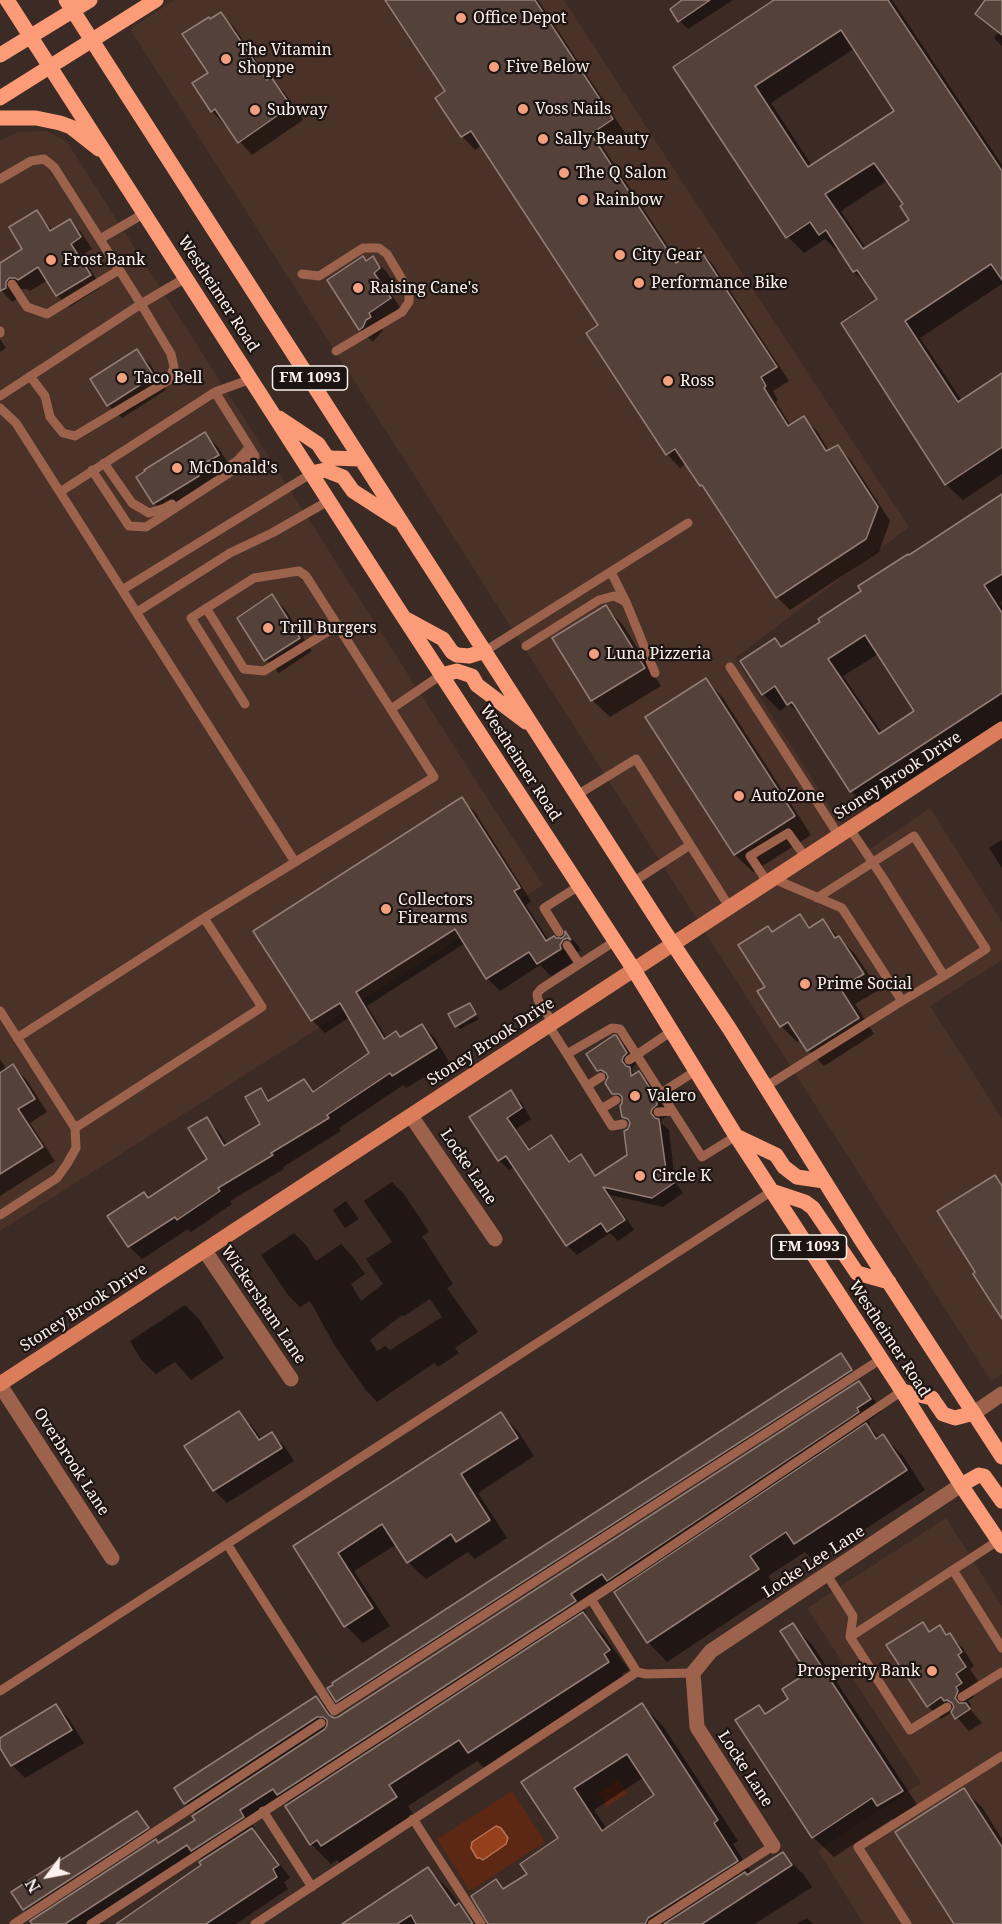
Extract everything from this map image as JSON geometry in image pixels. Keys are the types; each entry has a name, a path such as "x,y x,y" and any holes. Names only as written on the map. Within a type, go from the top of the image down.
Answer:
{"main road":[{"name":"Westheimer Road","path":"7,0 441,675 634,970 736,1136 1000,1543"},
{"path":"0,56 31,37 70,5 90,0"},
{"path":"0,98 156,0"},
{"name":"Westheimer Road","path":"70,5 1002,1457"},
{"path":"0,118 36,118 60,123 71,128 108,156"},
{"path":"274,415 318,444 326,456 362,459"},
{"path":"312,473 325,470 343,477 353,491 403,523"},
{"path":"405,619 443,639 457,655 469,656 485,651"},
{"path":"441,675 458,671 472,676 477,685 534,727"},
{"path":"736,1136 776,1155 784,1167 797,1177 824,1180"},
{"path":"772,1191 805,1202 813,1208 857,1273 889,1282"},
{"path":"902,1391 932,1398 943,1414 955,1418 974,1413"},
{"path":"961,1485 979,1475 984,1476 1002,1501"}],"street":[{"name":"Stoney Brook Drive","path":"0,1385 1002,729"},
{"name":"Locke Lane","path":"411,1116 495,1239"},
{"name":"Wickersham Lane","path":"205,1251 291,1379"},
{"name":"Overbrook Lane","path":"0,1385 112,1558"},
{"path":"974,1413 1002,1394"},
{"name":"Locke Lee Lane","path":"693,1673 711,1651 961,1485"},
{"name":"Locke Lane","path":"693,1673 697,1727 772,1846"}],"lane":[{"path":"0,179 31,161 44,159 54,167 141,304 171,354 174,367 168,380 75,436 63,433 50,417 45,396 30,376"},
{"path":"100,239 145,213"},
{"path":"302,274 319,276 363,248 379,248 387,254 409,291 409,302 402,312 336,351"},
{"path":"12,284 27,307 47,314 119,270"},
{"path":"0,396 186,277"},
{"path":"60,492 215,392 251,379"},
{"path":"92,470 129,526 146,527 255,456 215,392"},
{"path":"0,408 16,423 295,862"},
{"path":"104,463 132,503 149,513 165,508 237,461 249,448"},
{"path":"122,590 312,473"},
{"path":"136,612 230,553 272,534 330,500"},
{"path":"485,651 688,523"},
{"path":"17,1038 204,918 434,777 306,576 299,571 254,578 191,618 245,704"},
{"path":"611,572 655,673"},
{"path":"526,646 599,600 614,596 626,602"},
{"path":"206,608 244,669 264,671 337,626"},
{"path":"730,667 844,833 872,862 944,976"},
{"path":"391,710 441,675"},
{"path":"577,795 636,759 730,908"},
{"path":"806,858 788,833 750,856 771,881 842,908 902,1001"},
{"path":"765,1087 986,949 914,836 817,898"},
{"path":"633,882 690,845"},
{"path":"559,932 544,908 579,886"},
{"path":"75,1128 262,1007 204,918"},
{"path":"615,941 579,963 537,994 567,1054 612,1126 622,1124"},
{"path":"567,945 579,963"},
{"path":"0,1011 75,1128 75,1148 57,1178 0,1215"},
{"path":"567,1054 612,1028 620,1029 633,1057 661,1094 702,1157 736,1136"},
{"path":"633,1057 672,1031"},
{"path":"661,1094 696,1070"},
{"path":"587,1086 601,1077"},
{"path":"601,1109 616,1100"},
{"path":"658,1112 672,1111"},
{"path":"0,1691 772,1191"},
{"path":"227,1544 334,1711 881,1359"},
{"path":"91,1924 591,1599 902,1391"},
{"path":"850,1637 953,1570 1000,1543"},
{"path":"953,1570 1002,1648"},
{"path":"827,1575 853,1616 850,1637 910,1730 947,1707"},
{"path":"591,1599 637,1672 646,1674 693,1673"},
{"path":"255,1924 637,1672"},
{"path":"962,1697 1002,1672"},
{"path":"14,1924 321,1723"},
{"path":"907,1924 858,1847 999,1757 1002,1767"},
{"path":"263,1811 312,1887"},
{"path":"413,1819 481,1924"},
{"path":"652,1924 772,1846"}],"shaded area":[{"path":"174,0 564,0 909,527 735,658 861,855 930,808 1002,922 1002,960 930,1006 1002,1118 1002,1374 991,1381 130,29"},
{"path":"47,131 67,142 543,885 0,1231 0,141 18,132"},
{"path":"946,1518 1002,1606 1002,1924 864,1924 818,1851 921,1783 807,1608"},
{"path":"618,1780 627,1793 607,1807 598,1793"},
{"path":"512,1791 545,1842 470,1891 437,1839"},
{"path":"496,1826 501,1828 508,1838 506,1844 483,1860 477,1858 471,1848 472,1842"}],"building":[{"path":"385,0 535,0 613,119 591,134 676,263 699,248 777,367 761,377 766,386 764,388 788,426 804,416 826,451 838,445 878,507 866,539 776,598 702,485 700,486 675,449 666,455 586,333 598,325 471,131 461,137 435,98 445,91"},
{"path":"682,0 710,0 678,22 670,9"},
{"path":"774,0 888,0 1002,171 1002,280 991,264 905,321 958,402 1002,373 1002,447 945,485 841,323 877,299 857,270 853,272 826,230 819,235 810,222 786,238 673,67","holes":["841,30 894,111 808,167 755,86","874,163 903,204 900,206 909,220 863,249 825,194"]},
{"path":"985,0 1002,0 1002,35 975,14"},
{"name":"The Vitamin Shoppe","path":"221,12 267,80 271,77 291,106 238,143 215,109 211,112 192,83 208,73 182,34"},
{"name":"Frost Bank","path":"37,210 50,231 70,219 81,237 71,244 91,275 56,296 38,267 18,280 9,278 6,288 0,291 0,263 22,249 9,227"},
{"name":"Raising Cane's","path":"363,256 366,261 373,256 380,268 374,273 391,298 369,313 371,317 359,330 327,280"},
{"name":"Taco Bell","path":"137,349 154,376 107,406 90,379"},
{"name":"McDonald's","path":"205,432 219,455 207,462 209,465 201,470 199,476 153,504 136,477"},
{"path":"1002,494 1002,574 984,585 1002,613 1002,693 850,792 792,702 787,705 775,686 762,695 740,661 775,638 781,647 820,622 818,619 861,591 858,586","holes":["865,635 914,711 879,734 828,659"]},
{"name":"Trill Burgers","path":"272,594 300,638 264,661 237,618"},
{"path":"606,605 645,668 591,701 552,638"},
{"path":"706,678 795,816 734,855 645,717"},
{"path":"462,797 520,888 514,891 546,941 554,936 562,938 565,931 571,940 567,938 563,940 560,945 561,949 537,964 529,952 486,979 455,929 356,992 384,1039 396,1031 400,1037 422,1024 437,1048 392,1076 390,1073 327,1115 329,1118 218,1188 220,1191 177,1220 175,1217 128,1247 107,1216 144,1192 148,1198 207,1159 188,1128 207,1117 224,1146 260,1124 245,1097 261,1088 268,1101 304,1079 313,1092 369,1053 340,1003 311,1021 253,931"},
{"name":"Prime Social","path":"800,914 809,928 823,919 835,938 839,936 864,974 840,988 859,1018 807,1051 788,1022 780,1027 757,991 765,987 738,945 768,926 772,932"},
{"path":"470,1003 476,1014 455,1027 448,1014"},
{"path":"614,1035 627,1053 622,1061 630,1067 631,1076 639,1071 657,1099 657,1105 651,1113 659,1119 666,1170 674,1183 652,1198 603,1187 625,1220 607,1232 601,1223 566,1246 506,1156 498,1161 469,1117 511,1090 522,1108 507,1118 529,1150 551,1135 569,1162 581,1154 595,1176 627,1155 624,1131 628,1129 630,1123 628,1119 622,1117 620,1106 622,1097 619,1094 612,1094 605,1083 608,1077 606,1073 601,1070 597,1071 586,1054"},
{"path":"13,1064 35,1099 18,1109 43,1147 0,1174 0,1073"},
{"path":"995,1175 1002,1186 1002,1319 937,1211"},
{"path":"841,1353 852,1370 336,1702 327,1688 333,1685 332,1683"},
{"path":"859,1381 871,1399 857,1408 859,1412 607,1581 602,1574 571,1594 576,1601 277,1795 273,1789 240,1810 244,1817 191,1851 187,1845 65,1924 32,1924 30,1921 156,1839 158,1843 195,1820 192,1816 325,1729 327,1720 317,1717 184,1804 174,1788 316,1696 329,1715 334,1718 338,1717"},
{"path":"239,1411 259,1440 272,1432 282,1448 213,1491 184,1446"},
{"path":"501,1412 518,1438 461,1474 490,1520 456,1542 451,1534 407,1563 382,1524 338,1553 373,1608 344,1627 293,1546"},
{"path":"866,1423 876,1439 883,1434 907,1470 794,1544 786,1532 750,1556 759,1569 647,1643 614,1592"},
{"path":"583,1612 610,1650 604,1654 609,1662 468,1753 459,1740 389,1785 397,1797 321,1846 317,1840 310,1845 285,1806"},
{"name":"Prosperity Bank","path":"923,1622 929,1632 940,1625 946,1635 950,1633 962,1652 958,1655 966,1667 956,1674 962,1683 956,1687 958,1691 955,1698 959,1703 966,1703 970,1709 955,1719 951,1712 954,1707 952,1703 944,1701 941,1697 927,1707 886,1645"},
{"path":"793,1623 903,1791 877,1806 872,1798 812,1838 735,1720 759,1705 765,1714 788,1699 782,1689 807,1673 780,1631"},
{"path":"642,1703 718,1820 714,1823 738,1861 648,1918 645,1924 488,1924 471,1896 496,1879 503,1889 527,1874 520,1864 558,1838 521,1782","holes":["627,1754 654,1795 602,1831 574,1788"]},
{"path":"56,1704 72,1730 11,1766 0,1748 0,1738"},
{"path":"964,1788 1002,1847 1002,1924 954,1924 895,1832"},
{"path":"137,1811 149,1828 23,1910 11,1892"},
{"path":"252,1828 279,1865 273,1869 277,1877 206,1924 116,1924 201,1865 199,1862"},
{"path":"783,1852 792,1865 702,1924 664,1924 745,1872 747,1875"},
{"path":"428,1867 455,1906 459,1903 473,1924 416,1924 411,1915 397,1924 342,1924"}],"place":[{"name":"Office Depot","path":"461,18"},
{"name":"The Vitamin Shoppe","path":"226,59"},
{"name":"Five Below","path":"494,67"},
{"name":"Voss Nails","path":"523,109"},
{"name":"Subway","path":"255,110"},
{"name":"Sally Beauty","path":"543,139"},
{"name":"The Q Salon","path":"564,173"},
{"name":"Rainbow","path":"583,200"},
{"name":"City Gear","path":"620,255"},
{"name":"Frost Bank","path":"51,260"},
{"name":"Performance Bike","path":"639,283"},
{"name":"Raising Cane's","path":"358,288"},
{"name":"Taco Bell","path":"122,378"},
{"name":"Ross","path":"668,381"},
{"name":"McDonald's","path":"177,468"},
{"name":"Trill Burgers","path":"268,628"},
{"name":"Luna Pizzeria","path":"594,654"},
{"name":"AutoZone","path":"739,796"},
{"name":"Collectors Firearms","path":"386,909"},
{"name":"Prime Social","path":"805,984"},
{"name":"Valero","path":"635,1096"},
{"name":"Circle K","path":"640,1176"},
{"name":"Prosperity Bank","path":"932,1671"}]}
